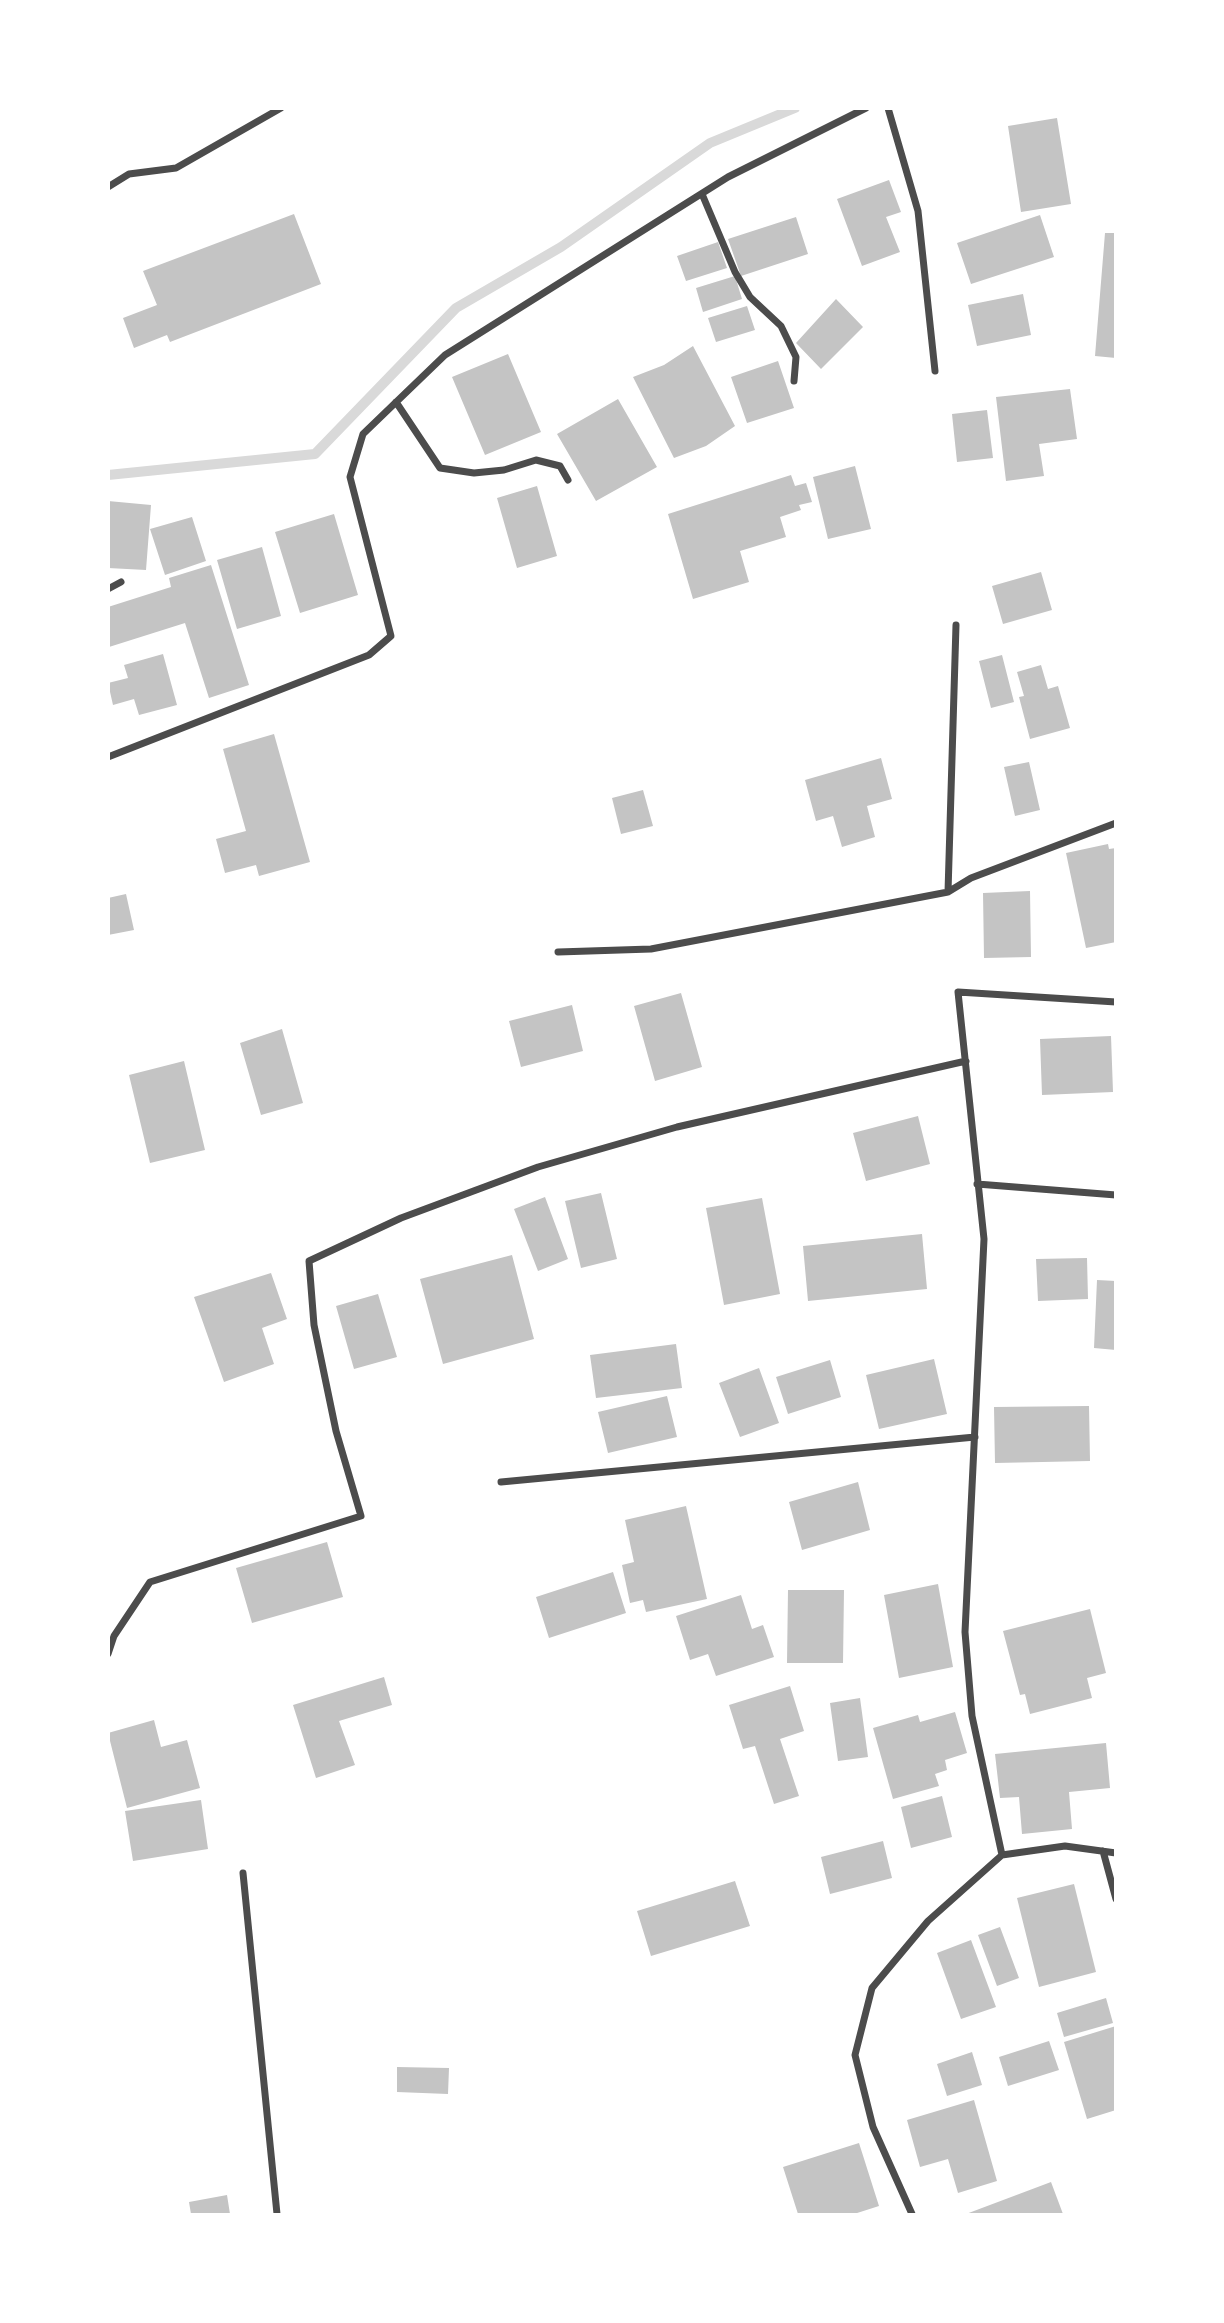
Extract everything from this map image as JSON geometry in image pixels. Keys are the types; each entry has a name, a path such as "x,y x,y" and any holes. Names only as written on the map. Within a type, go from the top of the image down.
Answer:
{"street":[{"path":"108,187 129,174 176,168 281,108"},
{"path":"108,757 369,655 391,636 351,477 363,434 445,355 702,194 866,108"},
{"path":"888,108 918,211 935,371"},
{"path":"702,194 735,272 750,297 781,326 796,357 794,381"},
{"path":"396,402 440,468 474,473 504,470 536,460 560,466 568,480"},
{"path":"108,589 121,582"},
{"path":"948,892 956,625"},
{"path":"558,952 650,949 948,892 971,878 1115,823"},
{"path":"1002,1855 972,1716 965,1632 984,1239 958,992 1115,1002"},
{"path":"108,1654 114,1636 150,1582 361,1516 336,1431 314,1325 309,1261 401,1219 538,1167 677,1127 966,1061"},
{"path":"977,1184 1115,1195"},
{"path":"501,1482 975,1437"},
{"path":"912,2214 873,2127 855,2055 872,1989 928,1921 1002,1855 1065,1846 1115,1853"},
{"path":"1103,1851 1115,1899"},
{"path":"243,1873 277,2214"}],"building":[{"path":"1057,118 1071,204 1021,212 1008,126"},
{"path":"889,180 901,212 886,217 900,252 862,266 837,199"},
{"path":"294,214 321,284 170,342 167,335 134,348 123,318 157,305 143,271"},
{"path":"1040,215 1054,257 971,284 957,243"},
{"path":"796,217 808,254 741,276 728,239"},
{"path":"1105,233 1116,233 1116,358 1095,356"},
{"path":"718,242 727,268 686,281 677,256"},
{"path":"735,276 742,299 703,312 696,288"},
{"path":"1023,294 1031,335 977,346 968,305"},
{"path":"836,299 863,327 821,369 796,343"},
{"path":"747,306 755,330 716,342 708,318"},
{"path":"693,346 735,426 706,446 674,458 633,377 664,365"},
{"path":"508,354 541,432 485,455 452,377"},
{"path":"778,361 794,408 747,423 731,377"},
{"path":"1070,389 1077,439 1039,444 1044,476 1006,481 996,397"},
{"path":"618,399 657,467 596,501 557,434"},
{"path":"987,410 993,458 957,462 952,414"},
{"path":"855,466 871,529 828,539 813,477"},
{"path":"791,475 795,486 806,483 812,502 799,505 801,510 780,517 786,537 740,551 749,582 693,599 668,514"},
{"path":"537,486 557,556 517,568 497,498"},
{"path":"108,501 151,505 146,570 108,568"},
{"path":"334,514 358,595 300,613 275,532"},
{"path":"192,517 206,561 165,575 150,529"},
{"path":"262,547 281,616 237,629 217,560"},
{"path":"211,565 249,685 209,698 185,623 109,647 108,607 171,587 169,578"},
{"path":"1041,572 1052,610 1003,624 992,586"},
{"path":"163,654 177,705 139,715 134,699 113,705 108,683 128,678 124,665"},
{"path":"1002,655 1014,702 991,708 979,661"},
{"path":"1041,665 1048,689 1058,686 1070,728 1030,739 1019,697 1024,696 1017,672"},
{"path":"274,734 310,862 259,876 256,865 225,873 216,839 246,831 223,749"},
{"path":"881,758 892,799 867,806 875,837 842,847 833,816 816,821 805,780"},
{"path":"1029,762 1040,810 1015,816 1004,767"},
{"path":"643,790 653,826 621,834 612,798"},
{"path":"1108,844 1109,849 1116,848 1116,942 1086,948 1066,853"},
{"path":"1030,891 1031,957 984,958 983,893"},
{"path":"126,894 134,930 108,935 108,898"},
{"path":"681,993 702,1067 655,1081 634,1006"},
{"path":"572,1005 583,1051 521,1067 509,1021"},
{"path":"282,1029 303,1103 261,1115 240,1043"},
{"path":"1111,1036 1113,1092 1042,1095 1040,1039"},
{"path":"184,1061 205,1150 150,1163 129,1075"},
{"path":"918,1116 930,1164 866,1181 853,1133"},
{"path":"601,1193 617,1259 581,1268 565,1201"},
{"path":"545,1197 568,1259 538,1271 514,1209"},
{"path":"762,1198 780,1294 724,1305 706,1208"},
{"path":"922,1234 927,1289 808,1301 803,1246"},
{"path":"512,1255 534,1339 443,1364 420,1279"},
{"path":"1087,1258 1088,1299 1038,1301 1036,1259"},
{"path":"271,1273 287,1319 262,1328 274,1364 224,1382 194,1297"},
{"path":"1097,1280 1116,1281 1116,1350 1094,1348"},
{"path":"378,1294 397,1357 354,1369 336,1306"},
{"path":"676,1344 682,1388 596,1398 590,1355"},
{"path":"934,1359 947,1414 879,1429 866,1375"},
{"path":"830,1360 841,1397 788,1414 776,1377"},
{"path":"759,1368 779,1423 740,1437 719,1383"},
{"path":"667,1396 677,1437 608,1453 598,1412"},
{"path":"1089,1406 1090,1461 995,1463 994,1407"},
{"path":"858,1482 870,1530 802,1550 789,1502"},
{"path":"686,1506 707,1599 646,1612 643,1600 630,1603 622,1565 634,1562 625,1520"},
{"path":"327,1542 343,1597 252,1623 236,1568"},
{"path":"613,1572 626,1613 549,1638 536,1597"},
{"path":"938,1584 953,1667 899,1678 884,1595"},
{"path":"788,1590 844,1590 843,1663 787,1663"},
{"path":"741,1595 752,1629 763,1625 774,1657 716,1676 708,1654 690,1660 676,1616"},
{"path":"1090,1609 1106,1673 1087,1678 1092,1698 1030,1714 1025,1694 1020,1695 1003,1631"},
{"path":"384,1677 392,1705 339,1721 355,1765 316,1778 293,1705"},
{"path":"790,1686 804,1731 780,1739 799,1796 774,1804 755,1746 743,1749 729,1705"},
{"path":"860,1698 868,1757 838,1761 830,1703"},
{"path":"955,1712 967,1753 945,1760 947,1770 935,1774 939,1786 893,1799 873,1728 918,1715 920,1722"},
{"path":"154,1720 161,1747 187,1740 200,1788 127,1808 108,1733"},
{"path":"1106,1743 1110,1788 1069,1792 1072,1829 1022,1834 1019,1797 1000,1798 995,1754"},
{"path":"942,1796 952,1837 911,1848 901,1807"},
{"path":"201,1800 208,1849 133,1861 125,1811"},
{"path":"883,1841 892,1878 830,1894 821,1857"},
{"path":"735,1881 750,1926 651,1956 637,1911"},
{"path":"1074,1884 1096,1972 1039,1987 1017,1898"},
{"path":"1000,1927 1019,1978 997,1986 978,1935"},
{"path":"971,1940 996,2007 961,2019 937,1953"},
{"path":"1106,1998 1113,2023 1064,2037 1057,2013"},
{"path":"1116,2026 1116,2110 1087,2119 1064,2042"},
{"path":"1049,2041 1059,2070 1008,2086 999,2057"},
{"path":"972,2052 982,2085 947,2096 937,2064"},
{"path":"397,2067 449,2068 448,2094 397,2092"},
{"path":"974,2100 997,2181 958,2193 948,2159 920,2167 907,2120"},
{"path":"859,2143 879,2206 854,2214 798,2214 783,2167"},
{"path":"1051,2182 1063,2214 966,2214"},
{"path":"227,2195 230,2214 191,2214 189,2202"}],"waterway":[{"path":"108,475 315,454 456,308 561,247 710,143 795,108"}]}
